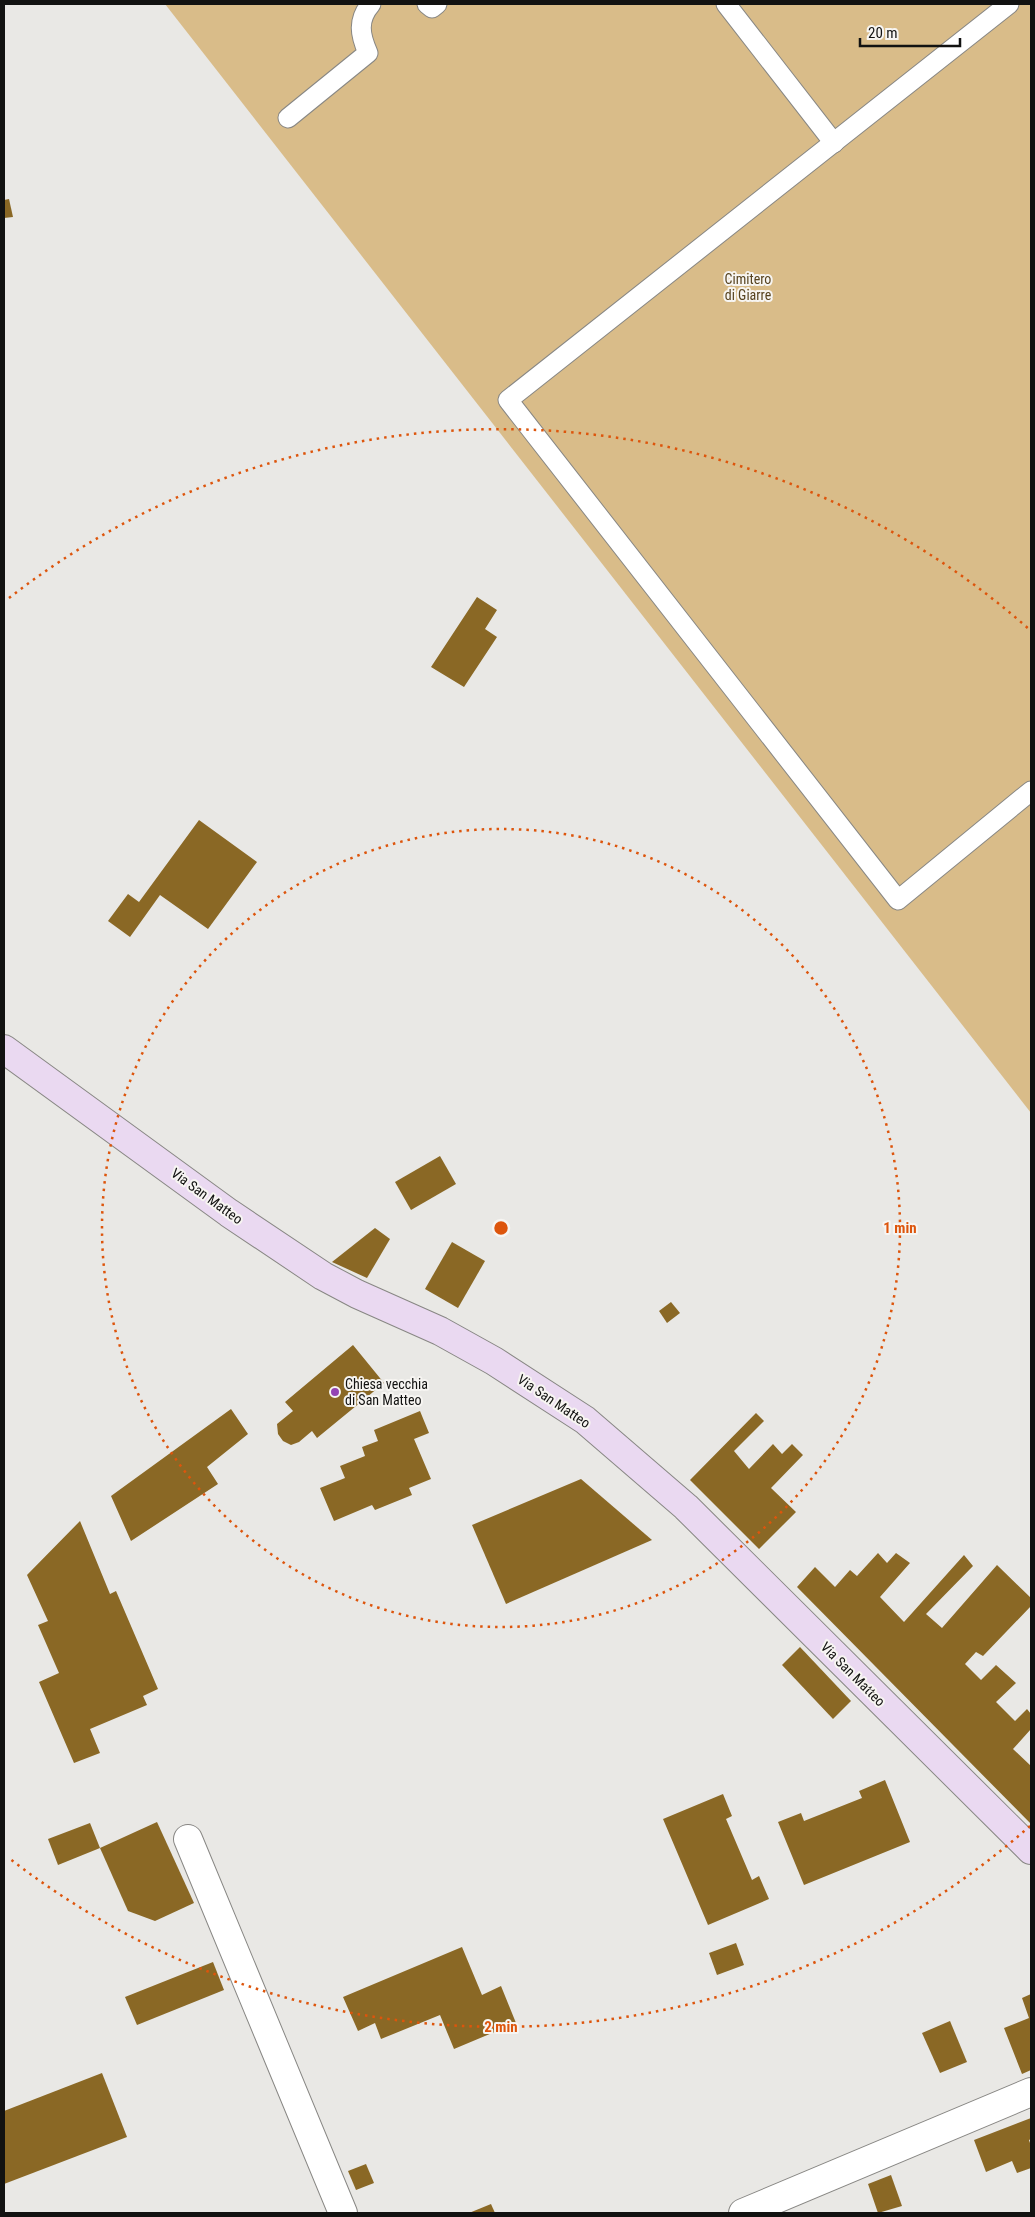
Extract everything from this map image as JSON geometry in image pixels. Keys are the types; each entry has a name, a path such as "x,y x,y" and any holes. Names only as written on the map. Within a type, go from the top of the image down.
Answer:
{"street":[{"name":"Via San Matteo","path":"4,1049 228,1213 323,1276 357,1294 440,1331 494,1361 585,1420 686,1508 1031,1850"},
{"path":"188,1839 343,2213"},
{"path":"743,2213 1031,2092"}],"lane":[{"path":"288,118 368,53 360,36 362,18 372,4"},
{"path":"427,4 432,8 437,4"},
{"path":"726,4 834,142"},
{"path":"1009,4 508,400 898,900 1031,791"}],"green space":[{"name":"Cimitero di Giarre","path":"165,4 1031,4 1031,1113"}],"building":[{"path":"9,199 13,217 4,218 4,200"},
{"path":"477,597 497,610 485,629 497,637 464,687 431,667"},
{"path":"199,820 257,862 208,929 160,895 130,937 108,921 128,894 139,902"},
{"path":"440,1156 456,1184 411,1210 395,1182"},
{"path":"375,1228 390,1239 367,1278 332,1262"},
{"path":"452,1242 485,1261 458,1308 425,1289"},
{"path":"671,1302 680,1313 667,1323 659,1311"},
{"name":"Chiesa vecchia di San Matteo","path":"353,1345 384,1383 317,1438 312,1431 299,1442 291,1445 283,1441 278,1434 277,1424 293,1411 285,1402"},
{"path":"231,1409 248,1434 207,1467 218,1484 131,1541 111,1496"},
{"path":"420,1411 429,1433 414,1439 431,1479 409,1488 412,1495 375,1510 372,1505 334,1521 320,1488 345,1478 340,1466 365,1456 362,1447 378,1441 374,1430"},
{"path":"756,1413 764,1421 734,1451 749,1469 773,1444 782,1454 792,1444 803,1455 771,1488 796,1512 759,1549 690,1480"},
{"path":"581,1479 652,1540 506,1604 472,1525"},
{"path":"80,1521 110,1594 116,1591 158,1689 143,1696 147,1705 90,1729 100,1753 74,1763 39,1682 59,1673 38,1625 48,1621 27,1575"},
{"path":"878,1553 887,1563 896,1553 910,1563 880,1597 904,1622 964,1555 973,1566 926,1614 942,1628 997,1565 1031,1598 1031,1606 983,1656 976,1652 965,1664 981,1680 996,1665 1016,1683 996,1702 1015,1721 1027,1709 1031,1714 1031,1729 1013,1749 1031,1766 1031,1824 797,1587 815,1567 835,1587 850,1570 857,1576"},
{"path":"800,1647 851,1701 833,1719 782,1665"},
{"path":"885,1780 910,1842 804,1885 778,1822 801,1813 804,1821 862,1798 859,1791"},
{"path":"723,1794 732,1816 726,1819 752,1880 759,1876 769,1899 708,1925 663,1819"},
{"path":"157,1822 194,1903 155,1921 128,1911 100,1848"},
{"path":"90,1823 100,1848 58,1865 48,1839"},
{"path":"736,1943 744,1965 717,1975 709,1953"},
{"path":"462,1947 482,1995 501,1986 516,2023 454,2049 440,2015 381,2039 375,2023 358,2031 343,1997"},
{"path":"213,1962 224,1990 137,2025 125,1997"},
{"path":"1031,1994 1031,2070 1022,2074 1004,2028 1029,2018 1022,1998"},
{"path":"950,2021 967,2062 940,2073 922,2033"},
{"path":"102,2073 127,2137 4,2184 4,2111"},
{"path":"1031,2118 1031,2139 1029,2140 1031,2146 1031,2168 1017,2173 1012,2161 986,2172 974,2140"},
{"path":"366,2164 374,2183 356,2190 348,2171"},
{"path":"891,2175 902,2206 878,2213 868,2184"},
{"path":"491,2204 495,2213 469,2213"}],"place":[{"name":"Chiesa vecchia di San Matteo","path":"335,1392"}]}
